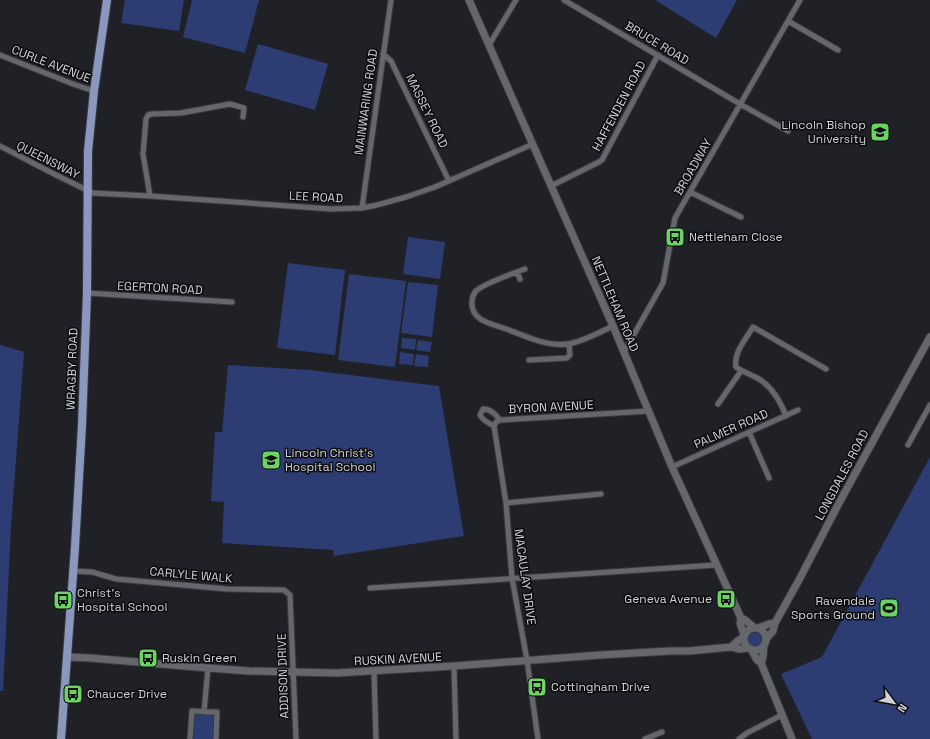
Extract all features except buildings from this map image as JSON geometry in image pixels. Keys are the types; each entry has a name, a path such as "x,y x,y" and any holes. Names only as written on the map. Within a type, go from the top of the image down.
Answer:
{"main road":[{"name":"WRAGBY ROAD","path":"61,739 82,425 88,151 106,0"},
{"name":"NETTLEHAM ROAD","path":"469,0 613,326 672,467 741,618 740,623 744,636"},
{"name":"LONGDALES ROAD","path":"765,642 773,631 775,623 839,503 930,337"},
{"name":"NETTLEHAM ROAD","path":"741,618 757,628"},
{"path":"731,647 744,636 748,630 775,623"},
{"path":"757,628 764,632 764,658 761,663"},
{"path":"744,636 745,643 757,660 761,663 792,739"},
{"path":"750,649 758,649 765,642"},
{"name":"RUSKIN AVENUE","path":"67,657 250,671 336,673 689,651 731,647 750,649"}],"street":[{"name":"MAINWARING ROAD","path":"362,208 391,0"},
{"path":"489,45 516,0"},
{"name":"BRUCE ROAD","path":"564,0 788,131"},
{"name":"BROADWAY","path":"624,352 663,283 675,218 800,0"},
{"path":"788,21 838,50"},
{"name":"MASSEY ROAD","path":"383,54 391,61 449,181"},
{"name":"CURLE AVENUE","path":"0,55 94,91"},
{"name":"HAFFENDEN ROAD","path":"551,186 602,160 658,55"},
{"path":"150,196 144,154 146,119 148,115 180,113 230,104 244,108 244,117"},
{"name":"LEE ROAD","path":"88,191 93,193 316,208 362,208 406,197 449,181 533,144"},
{"name":"QUEENSWAY","path":"0,146 88,191"},
{"path":"690,192 741,217"},
{"path":"524,269 481,287 475,292 471,307 478,318 535,340 555,344 569,344 613,326"},
{"path":"517,272 520,279"},
{"name":"EGERTON ROAD","path":"86,292 232,302"},
{"path":"786,416 780,403 770,388 759,379 741,371 736,367 736,357 753,328 826,369"},
{"path":"529,360 567,358 570,355 569,344"},
{"path":"718,404 741,371"},
{"path":"908,445 930,405"},
{"name":"BYRON AVENUE","path":"494,426 480,415 483,409 487,409 500,420 649,411"},
{"name":"PALMER ROAD","path":"672,467 798,410"},
{"path":"494,426 496,422 500,420"},
{"name":"MACAULAY DRIVE","path":"494,426 506,503 512,578 527,660 538,739"},
{"path":"749,432 769,478"},
{"path":"506,503 601,494"},
{"path":"370,588 716,565"},
{"name":"CARLYLE WALK","path":"73,571 92,572 116,579 227,589 284,590 290,596 290,611"},
{"name":"ADDISON DRIVE","path":"290,611 296,739"},
{"path":"454,666 456,739"},
{"path":"204,712 208,668"},
{"path":"374,671 376,739"},
{"path":"190,739 192,711 218,712 216,739"},
{"path":"739,739 747,733 782,715"},
{"path":"645,739 662,732"}],"shaded area":[{"path":"125,0 184,0 179,31 121,23"},
{"path":"192,0 259,0 245,53 183,37"},
{"path":"655,0 737,0 716,38"},
{"path":"258,44 328,64 315,110 245,90"},
{"path":"408,237 445,242 440,279 403,274"},
{"path":"288,263 345,270 335,355 277,348"},
{"path":"349,274 406,281 395,367 338,360"},
{"path":"408,282 438,285 432,337 401,333"},
{"path":"402,338 416,339 415,350 401,348"},
{"path":"418,340 432,342 430,352 416,350"},
{"path":"0,345 24,352 11,527 3,691 0,691"},
{"path":"400,352 414,354 413,365 399,364"},
{"path":"416,354 429,356 428,367 414,366"},
{"name":"Lincoln Christ's Hospital School","path":"228,365 310,370 439,386 464,536 334,556 333,550 222,543 224,502 211,501 215,432 222,432"},
{"name":"Ravendale Sports Ground","path":"930,457 930,739 812,739 781,674 822,657"},
{"path":"755,631 762,636 763,639 758,646 755,647 748,642 747,639 752,632"},
{"path":"192,711 217,712 216,739 190,739"}],"place":[{"name":"Lincoln Bishop University","path":"880,132"},
{"name":"Nettleham Close","path":"675,237"},
{"name":"Lincoln Christ's Hospital School","path":"271,460"},
{"name":"Geneva Avenue","path":"726,599"},
{"name":"Christ's Hospital School","path":"63,600"},
{"name":"Ravendale Sports Ground","path":"889,608"},
{"name":"Ruskin Green","path":"148,658"},
{"name":"Cottingham Drive","path":"537,687"},
{"name":"Chaucer Drive","path":"73,694"}]}
